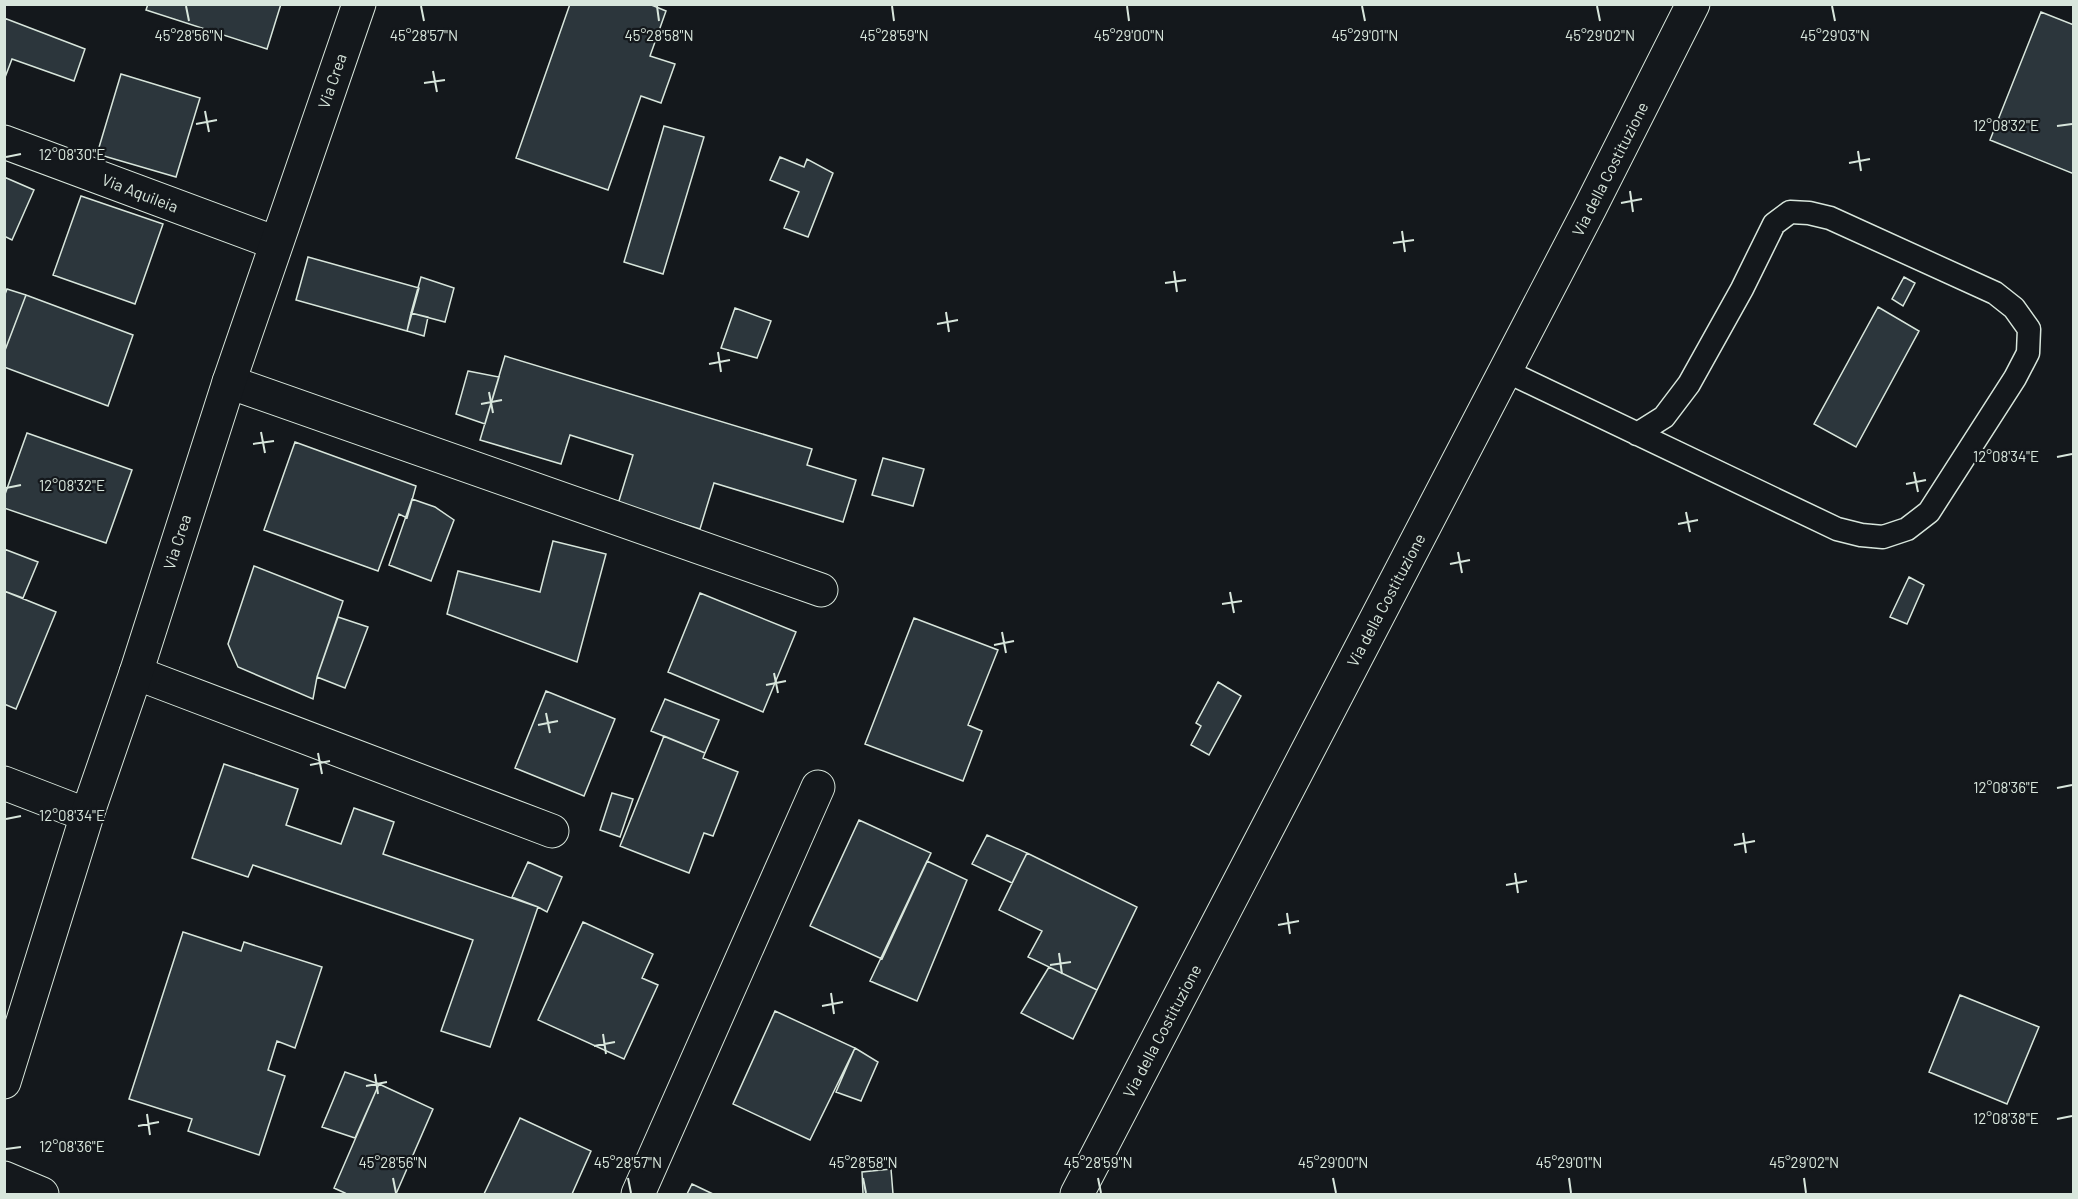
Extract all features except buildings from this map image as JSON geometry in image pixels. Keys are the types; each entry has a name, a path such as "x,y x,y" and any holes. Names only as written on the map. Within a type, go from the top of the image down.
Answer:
{"street":[{"name":"Via Crea","path":"4,1082 87,815 136,673 229,382 359,4"},
{"name":"Via della Costituzione","path":"1077,1194 1506,371 1694,4"},
{"name":"Via Aquileia","path":"4,142 276,243"},
{"path":"229,382 821,590"},
{"path":"136,673 552,831"},
{"path":"4,783 87,815"},
{"path":"638,1194 818,788"},
{"path":"4,1178 42,1194"}],"lane":[{"path":"1506,371 1637,434 1837,529 1883,537 1907,529 1929,512 2015,378 2028,353 2029,329 2014,308 1995,293 1830,219 1809,213 1790,212 1774,224 1742,289 1689,384 1664,417 1637,434"}]}
